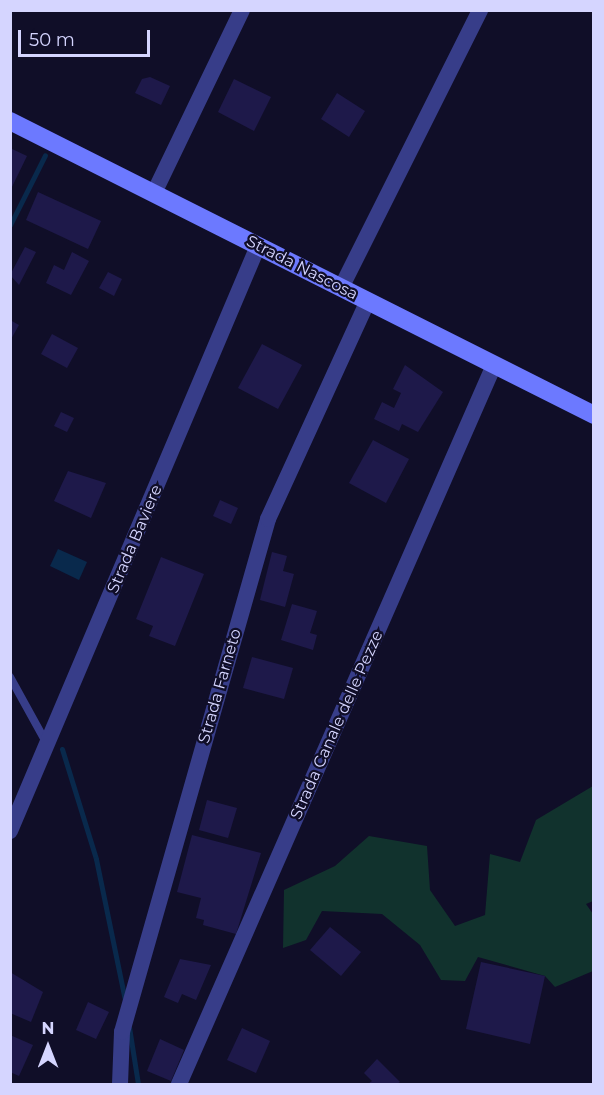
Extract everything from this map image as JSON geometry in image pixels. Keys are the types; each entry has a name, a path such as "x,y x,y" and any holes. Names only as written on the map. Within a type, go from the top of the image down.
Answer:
{"street":[{"path":"154,194 242,10"},
{"path":"341,288 480,10"},
{"name":"Strada Nascosa","path":"10,121 594,415"},
{"name":"Strada Baviere","path":"10,831 258,246"},
{"name":"Strada Farneto","path":"120,1084 118,1056 124,1023 272,507 368,301"},
{"name":"Strada Canale delle Pezze","path":"179,1084 494,365"}],"lane":[{"path":"10,676 48,744"}],"green space":[{"path":"593,786 593,901 586,904 593,914 593,971 555,987 545,976 478,957 465,981 441,980 420,945 382,914 322,911 306,940 283,948 284,890 335,866 369,836 427,846 430,890 455,926 485,915 490,854 520,862 536,820"}],"water":[{"path":"58,549 87,562 79,580 50,566"}],"building":[{"path":"150,77 170,86 161,105 135,93 142,79"},
{"path":"234,79 271,97 254,131 218,112"},
{"path":"337,93 365,111 349,137 321,119"},
{"path":"10,148 27,156 10,191"},
{"path":"38,192 101,221 88,249 26,220"},
{"path":"25,247 36,252 19,285 10,275"},
{"path":"72,252 89,261 71,295 46,283 54,265 64,270"},
{"path":"108,272 122,279 114,296 99,288"},
{"path":"10,320 19,325 10,341"},
{"path":"52,334 78,348 67,368 41,354"},
{"path":"262,344 302,365 278,409 238,388"},
{"path":"405,365 443,392 418,432 402,424 399,431 374,419 382,402 394,408 401,393 393,389"},
{"path":"61,412 74,418 67,432 54,426"},
{"path":"373,440 409,459 386,503 349,483"},
{"path":"68,471 106,483 91,518 54,501"},
{"path":"220,500 238,508 231,524 213,516"},
{"path":"272,552 287,556 283,571 294,574 285,607 260,600"},
{"path":"161,557 204,574 175,646 149,636 153,626 136,619"},
{"path":"292,604 317,611 310,633 317,635 313,650 281,640"},
{"path":"252,657 293,668 284,699 243,688"},
{"path":"207,800 237,808 228,838 199,830"},
{"path":"192,835 261,853 236,934 203,925 204,920 196,918 201,898 177,892"},
{"path":"330,927 361,952 341,976 310,950"},
{"path":"180,959 211,965 196,1000 182,994 178,1003 164,997"},
{"path":"481,962 545,976 530,1044 466,1029"},
{"path":"10,972 43,992 31,1022 10,1013"},
{"path":"88,1002 109,1012 96,1039 76,1030"},
{"path":"242,1028 270,1041 256,1073 227,1060"},
{"path":"10,1035 33,1045 19,1076 10,1072"},
{"path":"160,1039 184,1050 171,1081 147,1071"},
{"path":"377,1059 400,1082 397,1084 368,1084 372,1081 364,1073"}],"waterway":[{"path":"10,225 45,155"},
{"path":"62,749 96,859 125,1000"},
{"path":"129,1027 138,1084"}]}
